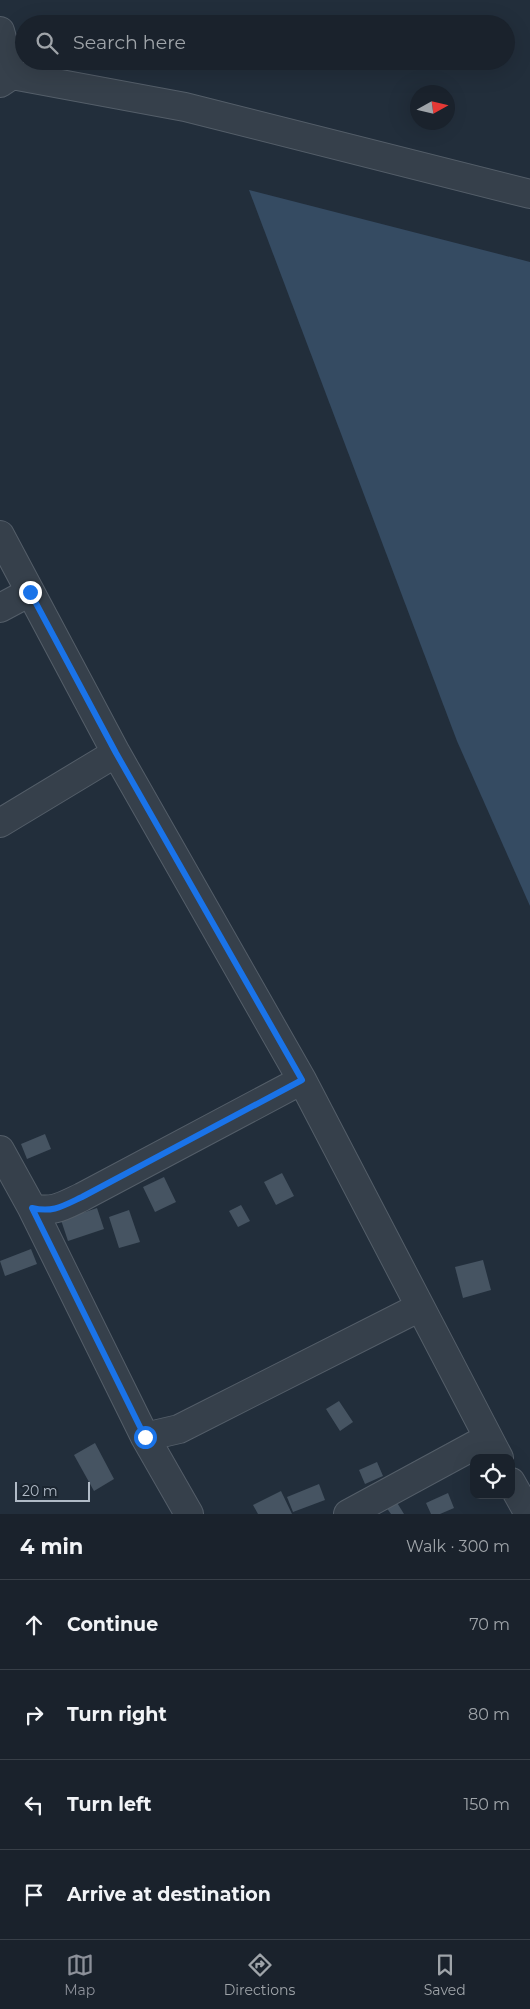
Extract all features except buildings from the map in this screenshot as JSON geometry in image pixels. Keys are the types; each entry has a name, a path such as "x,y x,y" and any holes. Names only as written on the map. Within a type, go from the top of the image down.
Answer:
{"street":[{"path":"0,31 6,79 185,108 530,194"},
{"path":"0,535 116,753 302,1080 493,1448 348,1514"},
{"path":"0,608 30,592"},
{"path":"0,822 116,753"},
{"path":"32,1208 43,1211 54,1210 82,1197 302,1080"},
{"path":"0,1150 32,1208 145,1437 189,1514"},
{"path":"145,1437 179,1429 420,1307"},
{"path":"515,1489 529,1514"}],"water":[{"path":"249,190 530,262 530,906 457,741"}],"route":[{"path":"30,592 116,753 302,1080 82,1197 54,1210 43,1211 32,1208 145,1437"}]}
